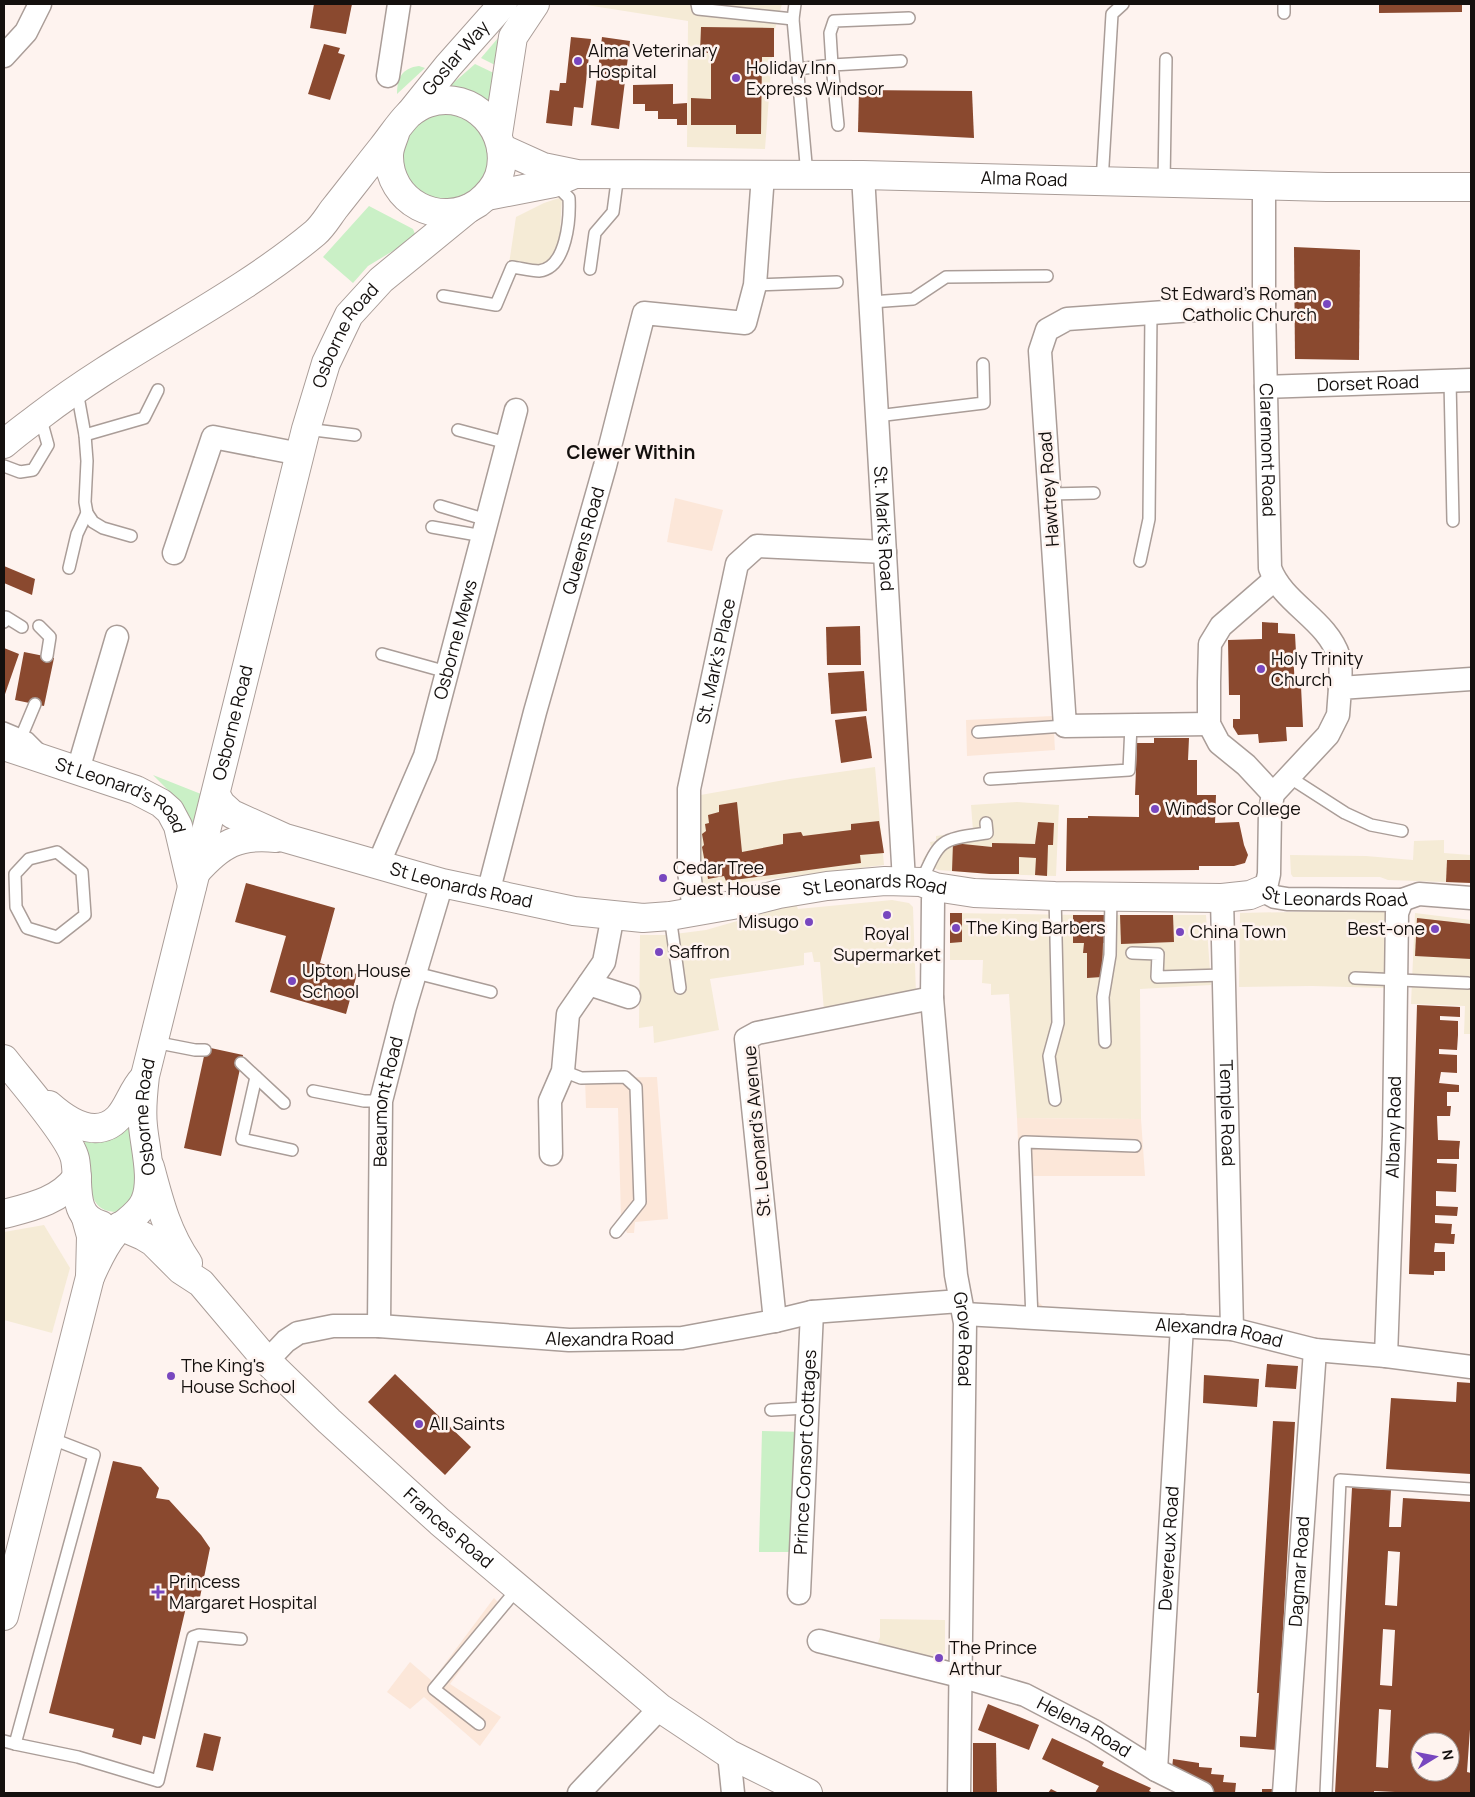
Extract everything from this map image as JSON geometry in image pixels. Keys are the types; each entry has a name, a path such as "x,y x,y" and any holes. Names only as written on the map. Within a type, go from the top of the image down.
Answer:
{"main road":[{"name":"Goslar Way","path":"6,439 76,389 273,266 318,231 403,121 448,66 503,4"},
{"name":"Goslar Way","path":"500,141 513,37 535,4"},
{"path":"443,101 463,103 473,108 489,120 500,141 502,167 498,180 478,203 449,214 431,212 413,204 402,194 392,177 389,154 403,121 428,103 443,101"},
{"name":"Alma Road","path":"500,141 565,179"},
{"name":"Alma Road","path":"478,203 565,179 618,174 863,175 1102,182 1471,187"},
{"name":"Osborne Road","path":"90,1277 107,1243 120,1226 135,1215 146,1201 148,1192 148,1158 142,1110 145,1076 303,442 326,363 349,315 381,280 478,203"},
{"name":"St Leonard's Road","path":"13,741 48,760 150,796 161,802 170,811 194,879"},
{"name":"St Leonards Road","path":"216,795 232,814 285,838 378,865 442,883 574,911 643,918 682,914 827,886 878,881 920,884 974,893 1056,896 1222,898 1250,896 1262,890"},
{"name":"St Leonards Road","path":"194,879 220,848 234,841 253,836 285,838"},
{"path":"4,1058 21,1081 62,1116 75,1124 92,1128 101,1127 117,1120 137,1085 145,1076"},
{"name":"Osborne Road","path":"6,1602 50,1438 90,1277 91,1236 80,1204 75,1158 53,1121 21,1081"},
{"path":"148,1158 166,1223 179,1251 201,1283"},
{"path":"15,1211 57,1197 77,1177"},
{"name":"Frances Road","path":"15,1211 53,1211 86,1218 99,1224 112,1227 120,1226 153,1242 181,1270 201,1283 267,1361 329,1421 440,1522 660,1708 729,1754 808,1793"}],"street":[{"path":"4,56 26,32 40,4"},
{"path":"388,76 399,4"},
{"name":"Queens Road","path":"488,893 535,712 605,466 644,313 745,323 755,285 763,175"},
{"name":"St. Mark's Road","path":"863,175 885,552 920,884"},
{"name":"Claremont Road","path":"1264,185 1264,305 1270,568 1274,580"},
{"name":"Hawtrey Road","path":"1065,726 1040,351 1048,330 1066,319 1264,305"},
{"name":"Dorset Road","path":"1266,387 1461,380"},
{"name":"Osborne Mews","path":"378,865 425,756 516,410"},
{"path":"174,554 213,437 303,442"},
{"name":"St. Mark's Place","path":"682,914 689,870 689,789 737,564 757,546 885,552"},
{"path":"1262,890 1267,883 1269,874 1270,811 1273,794 1328,735 1338,715 1340,688 1340,658 1332,642 1321,627 1274,580 1221,626 1210,644 1209,724 1219,742 1246,765 1273,794"},
{"path":"78,770 117,637"},
{"path":"1340,688 1471,679"},
{"path":"1065,726 1209,724"},
{"name":"Beaumont Road","path":"379,1326 381,1101 442,883"},
{"name":"Grove Road","path":"920,884 933,900 932,998 956,1275 962,1308 959,1793"},
{"name":"St Leonards Road","path":"1262,890 1275,898 1287,899 1402,900 1419,894 1471,898"},
{"name":"Temple Road","path":"1222,898 1232,1329"},
{"name":"Albany Road","path":"1386,1356 1394,1136 1398,913 1402,900"},
{"path":"551,1154 550,1101 563,1072 568,1014 604,962 613,915"},
{"path":"589,984 629,997"},
{"name":"St. Leonard's Avenue","path":"775,1321 746,1039 757,1033 932,998"},
{"name":"Alexandra Road","path":"267,1361 286,1341 298,1334 333,1326 379,1326 569,1340 682,1338 775,1321 812,1312 962,1308 1032,1318 1232,1329 1315,1350 1386,1356 1466,1366"},
{"name":"Prince Consort Cottages","path":"799,1593 806,1408 812,1312"},
{"name":"Devereux Road","path":"1156,1770 1182,1326"},
{"name":"Dagmar Road","path":"1284,1793 1315,1350"},
{"name":"Helena Road","path":"819,1641 960,1676 1025,1695 1094,1731 1156,1770 1202,1793"},
{"path":"579,1793 660,1708"},
{"path":"729,1754 733,1793"}],"lane":[{"path":"697,4 698,9 793,20"},
{"path":"795,4 793,20 806,175"},
{"path":"1102,182 1112,14 1105,4"},
{"path":"1112,14 1123,4"},
{"path":"838,125 830,33 834,20 909,18"},
{"path":"1164,183 1166,59"},
{"path":"797,69 901,61"},
{"path":"590,269 595,233 613,212 618,174"},
{"path":"443,296 496,304 512,267 540,271 558,259 565,241 570,218 569,198 565,179"},
{"path":"871,302 913,299 946,278 1047,276"},
{"path":"755,285 837,282"},
{"path":"1140,560 1149,519 1151,313"},
{"path":"877,416 984,403 983,364"},
{"path":"1453,521 1461,380"},
{"path":"76,389 85,435 87,461 85,502 87,513 93,522 103,528 131,536"},
{"path":"85,435 144,418 158,390"},
{"path":"4,466 20,472 33,470 48,445 40,416"},
{"path":"458,430 507,443"},
{"path":"303,442 355,436"},
{"path":"1050,494 1094,492"},
{"path":"440,506 485,528"},
{"path":"69,568 78,534 87,513"},
{"path":"432,527 485,528"},
{"path":"4,622 6,617 22,627"},
{"path":"38,626 50,637 46,656"},
{"path":"382,654 447,672"},
{"path":"4,728 13,741 35,704"},
{"path":"990,779 1129,770 1131,725"},
{"path":"978,732 1065,726"},
{"path":"1289,777 1345,813 1371,825 1402,831"},
{"path":"920,884 935,851 941,845 950,839 987,833 986,823"},
{"path":"57,852 82,872 84,915 57,936 27,928 16,907 15,874 29,859 57,852"},
{"path":"4,870 15,874"},
{"path":"1055,1100 1049,1056 1058,1023 1056,896"},
{"path":"1105,1042 1103,997 1110,955 1111,896"},
{"path":"680,988 682,914"},
{"path":"1132,954 1158,954 1157,977 1223,975"},
{"path":"416,973 491,992"},
{"path":"1355,978 1468,983"},
{"path":"154,1042 195,1050 205,1050"},
{"path":"241,1063 284,1103"},
{"path":"563,1072 581,1078 625,1077 636,1087 640,1202 616,1232"},
{"path":"256,1077 242,1139 292,1150"},
{"path":"313,1091 364,1101 381,1101"},
{"path":"1032,1318 1025,1142 1135,1146"},
{"path":"771,1410 806,1408"},
{"path":"50,1438 94,1455 9,1742 78,1757 158,1780 193,1637 199,1635 241,1639"},
{"path":"1326,1793 1340,1480 1471,1489"},
{"path":"479,1724 434,1689 518,1588"}],"shaded area":[{"path":"580,4 782,4 774,32 765,149 687,147 688,21"},
{"path":"562,197 557,263 551,267 509,264 516,217 544,203"},
{"path":"675,498 723,510 712,551 667,542"},
{"path":"1053,716 1055,750 967,756 966,720"},
{"path":"875,767 884,865 706,887 701,885 695,796 790,779"},
{"path":"1017,802 1059,805 1056,876 938,870 922,861 931,847 930,842 936,841 936,836 973,831 971,805"},
{"path":"1444,840 1444,853 1471,855 1471,883 1388,880 1380,877 1293,877 1291,874 1290,855 1366,856 1413,860 1414,841"},
{"path":"892,900 909,903 913,907 916,994 824,1011 820,962 814,962 812,952 804,953 804,965 710,979 719,1030 654,1043 653,1026 639,1028 640,935 667,935 706,930 796,904 798,909"},
{"path":"1386,910 1384,961 1387,963 1385,988 1239,987 1240,913"},
{"path":"950,913 1206,915 1211,985 1140,989 1141,1119 1017,1118 1009,994 991,995 991,984 982,983 983,960 950,960"},
{"path":"1415,913 1471,920 1471,1034 1464,1034 1465,1006 1411,1004"},
{"path":"657,1077 668,1219 635,1222 634,1233 627,1233 621,1217 618,1108 586,1108 585,1078"},
{"path":"1017,1118 1141,1119 1145,1176 1030,1176 1036,1300 1046,1309 1025,1307"},
{"path":"44,1225 70,1268 52,1333 4,1320 4,1232"},
{"path":"494,1598 505,1609 450,1684 501,1717 480,1746 424,1697 410,1709 387,1692 410,1662 432,1681"},
{"path":"880,1619 945,1620 945,1654 939,1657 933,1666 875,1650 880,1637"}],"green space":[{"path":"527,4 499,67 481,58"},
{"path":"475,64 498,75 491,106 453,91 451,85"},
{"path":"419,66 425,68 397,94 399,79 402,75 408,69"},
{"path":"453,114 469,119 490,143 492,176 461,208 406,189 401,145 409,131 422,120 437,115"},
{"path":"369,206 413,229 415,234 411,240 368,266 353,283 323,257"},
{"path":"153,775 201,794 191,833 168,790"},
{"path":"128,1125 131,1127 142,1185 122,1212 111,1212 103,1209 94,1199 84,1139"},
{"path":"762,1431 804,1432 802,1552 759,1552"}],"building":[{"path":"314,4 352,4 346,34 310,28"},
{"path":"1379,4 1462,4 1462,12 1379,13"},
{"name":"Holiday Inn Express Windsor","path":"701,27 774,28 774,57 762,57 761,134 736,134 736,125 691,125 691,98 711,99 711,53 700,53"},
{"name":"Alma Veterinary Hospital","path":"571,37 591,39 583,108 574,107 572,126 546,123 550,90 559,91 560,83 566,83"},
{"path":"602,37 630,41 619,129 591,125"},
{"path":"324,44 340,48 338,53 345,55 330,100 308,94"},
{"path":"673,84 673,104 687,103 687,125 677,125 677,119 658,119 658,111 645,111 645,104 633,104 633,85"},
{"path":"859,90 972,91 974,138 858,132"},
{"name":"St Edward's Roman Catholic Church","path":"1294,247 1360,250 1359,360 1295,359"},
{"path":"4,566 35,579 32,595 4,583"},
{"name":"Holy Trinity Church","path":"1262,622 1278,623 1278,633 1295,634 1296,653 1293,653 1295,686 1301,686 1303,727 1286,727 1287,741 1259,743 1258,734 1238,735 1233,727 1233,719 1240,719 1240,695 1229,695 1228,640 1262,639"},
{"path":"860,626 861,665 827,665 826,627"},
{"path":"4,648 19,654 4,697"},
{"path":"24,652 54,658 44,706 15,700"},
{"path":"864,671 867,711 831,714 828,673"},
{"path":"866,716 872,758 841,763 835,720"},
{"name":"Windsor College","path":"1154,738 1189,738 1188,760 1197,760 1197,795 1216,795 1215,823 1239,822 1248,855 1245,863 1234,866 1199,866 1199,870 1066,871 1067,818 1088,818 1088,816 1139,817 1139,795 1135,795 1137,743 1154,743"},
{"path":"737,802 742,852 783,844 783,834 801,832 803,836 851,830 851,824 879,821 884,853 860,855 861,863 726,881 724,876 708,879 702,847 704,845 702,834 706,831 705,824 709,823 708,815 719,812 719,805"},
{"path":"1038,822 1054,823 1053,845 1048,845 1047,876 1035,875 1036,858 1019,857 1019,874 952,871 953,843 992,847 992,843 1035,844"},
{"path":"1447,860 1471,860 1471,883 1446,882"},
{"path":"246,883 335,908 320,963 357,974 346,1014 270,992 286,936 235,922"},
{"name":"The King Barbers","path":"950,913 962,913 962,942 950,943"},
{"path":"1073,915 1106,915 1106,943 1103,943 1102,977 1087,978 1087,953 1083,953 1084,943 1073,943"},
{"path":"1120,915 1173,915 1174,942 1121,944"},
{"path":"1417,918 1471,924 1471,959 1415,956"},
{"path":"1417,1005 1460,1007 1460,1017 1440,1016 1440,1020 1458,1021 1458,1035 1457,1050 1439,1049 1439,1054 1457,1055 1457,1073 1441,1072 1439,1083 1459,1085 1459,1092 1447,1092 1447,1106 1451,1106 1450,1116 1437,1116 1438,1140 1460,1141 1459,1159 1437,1159 1437,1163 1457,1164 1456,1192 1436,1191 1436,1206 1458,1207 1457,1216 1435,1215 1435,1223 1452,1224 1451,1234 1455,1234 1454,1244 1435,1243 1434,1252 1445,1252 1445,1271 1434,1271 1434,1275 1409,1274"},
{"path":"206,1047 243,1055 221,1156 184,1148"},
{"path":"1267,1364 1298,1366 1296,1389 1265,1387"},
{"name":"All Saints","path":"395,1374 471,1447 445,1475 368,1402"},
{"path":"1204,1375 1259,1379 1257,1407 1203,1403"},
{"path":"1457,1382 1471,1383 1471,1474 1386,1469 1391,1398 1456,1402"},
{"path":"1273,1421 1295,1422 1276,1750 1240,1747 1240,1736 1256,1737"},
{"path":"113,1461 141,1467 159,1488 156,1498 169,1500 201,1535 210,1548 198,1607 187,1603 155,1739 143,1736 141,1745 112,1737 114,1729 49,1713"},
{"path":"1352,1488 1391,1490 1389,1527 1401,1527 1403,1498 1471,1502 1471,1715 1467,1772 1471,1773 1471,1793 1374,1791 1374,1793 1335,1793","holes":["1388,1551 1400,1552 1397,1606 1385,1605","1383,1629 1395,1630 1392,1686 1380,1685","1379,1709 1391,1710 1388,1768 1376,1767"]},
{"path":"988,1704 1039,1725 1029,1750 978,1730"},
{"path":"204,1733 221,1737 213,1771 196,1767"},
{"path":"1052,1738 1104,1762 1102,1766 1151,1788 1149,1791 1154,1793 1095,1793 1099,1786 1042,1759"},
{"path":"973,1743 996,1743 997,1793 973,1793"},
{"path":"1173,1759 1199,1763 1199,1767 1212,1768 1211,1774 1224,1775 1223,1782 1236,1783 1235,1793 1210,1793 1171,1778"},
{"path":"1051,1789 1059,1793 1048,1793"},
{"path":"1262,1789 1276,1789 1276,1793 1262,1793"}],"place":[{"name":"Alma Veterinary Hospital","path":"578,61"},
{"name":"Holiday Inn Express Windsor","path":"736,78"},
{"name":"St Edward's Roman Catholic Church","path":"1327,304"},
{"name":"Holy Trinity Church","path":"1261,669"},
{"name":"Windsor College","path":"1155,809"},
{"name":"Cedar Tree Guest House","path":"663,878"},
{"name":"Royal Supermarket","path":"887,915"},
{"name":"Misugo","path":"809,922"},
{"name":"The King Barbers","path":"956,928"},
{"name":"Best-one","path":"1435,929"},
{"name":"China Town","path":"1180,932"},
{"name":"Saffron","path":"659,952"},
{"name":"Upton House School","path":"292,981"},
{"name":"The King's House School","path":"171,1376"},
{"name":"All Saints","path":"419,1424"},
{"name":"Princess Margaret Hospital","path":"158,1592"},
{"name":"The Prince Arthur","path":"939,1658"}],"district":[{"name":"Clewer Within","path":"631,452"}]}
